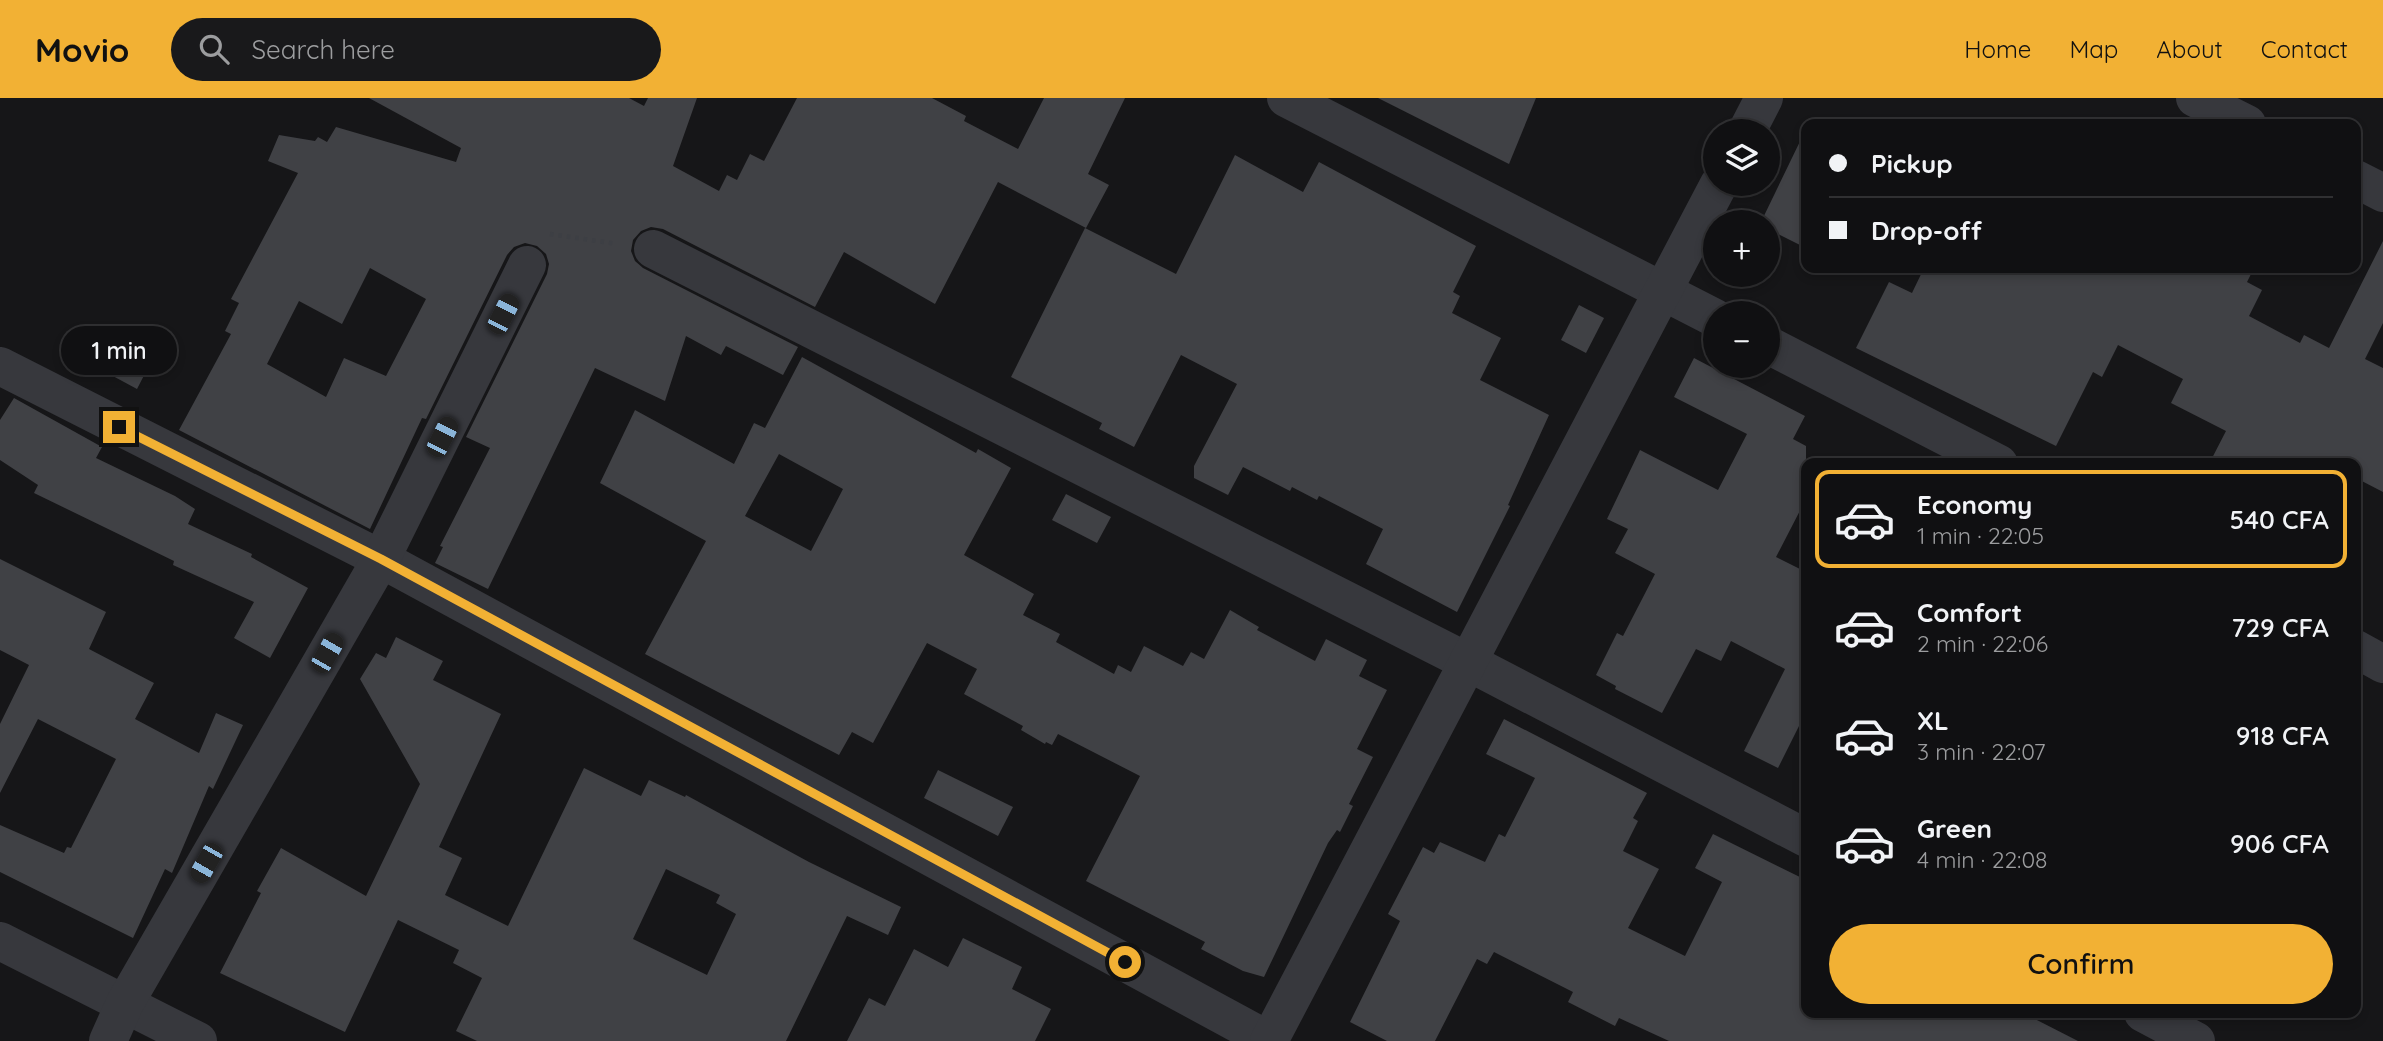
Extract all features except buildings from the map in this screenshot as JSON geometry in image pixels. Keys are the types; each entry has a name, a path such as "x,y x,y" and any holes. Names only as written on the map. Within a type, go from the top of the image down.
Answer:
{"street":[{"path":"1286,98 1703,312"},
{"path":"1754,119 1765,98"},
{"path":"2195,98 2237,119"},
{"path":"2361,182 2383,193"},
{"path":"0,366 381,559 1269,1041 1466,661 1713,196"},
{"path":"653,249 1466,661 1801,835"},
{"path":"108,1041 125,1003 381,559 527,265"},
{"path":"1780,351 1987,458"},
{"path":"2361,652 2383,664"},
{"path":"0,941 198,1041"},
{"path":"2152,1018 2196,1041"}],"path":[{"path":"527,265 543,233 653,249"}],"route":[{"path":"119,427 381,559 1125,962"}]}
